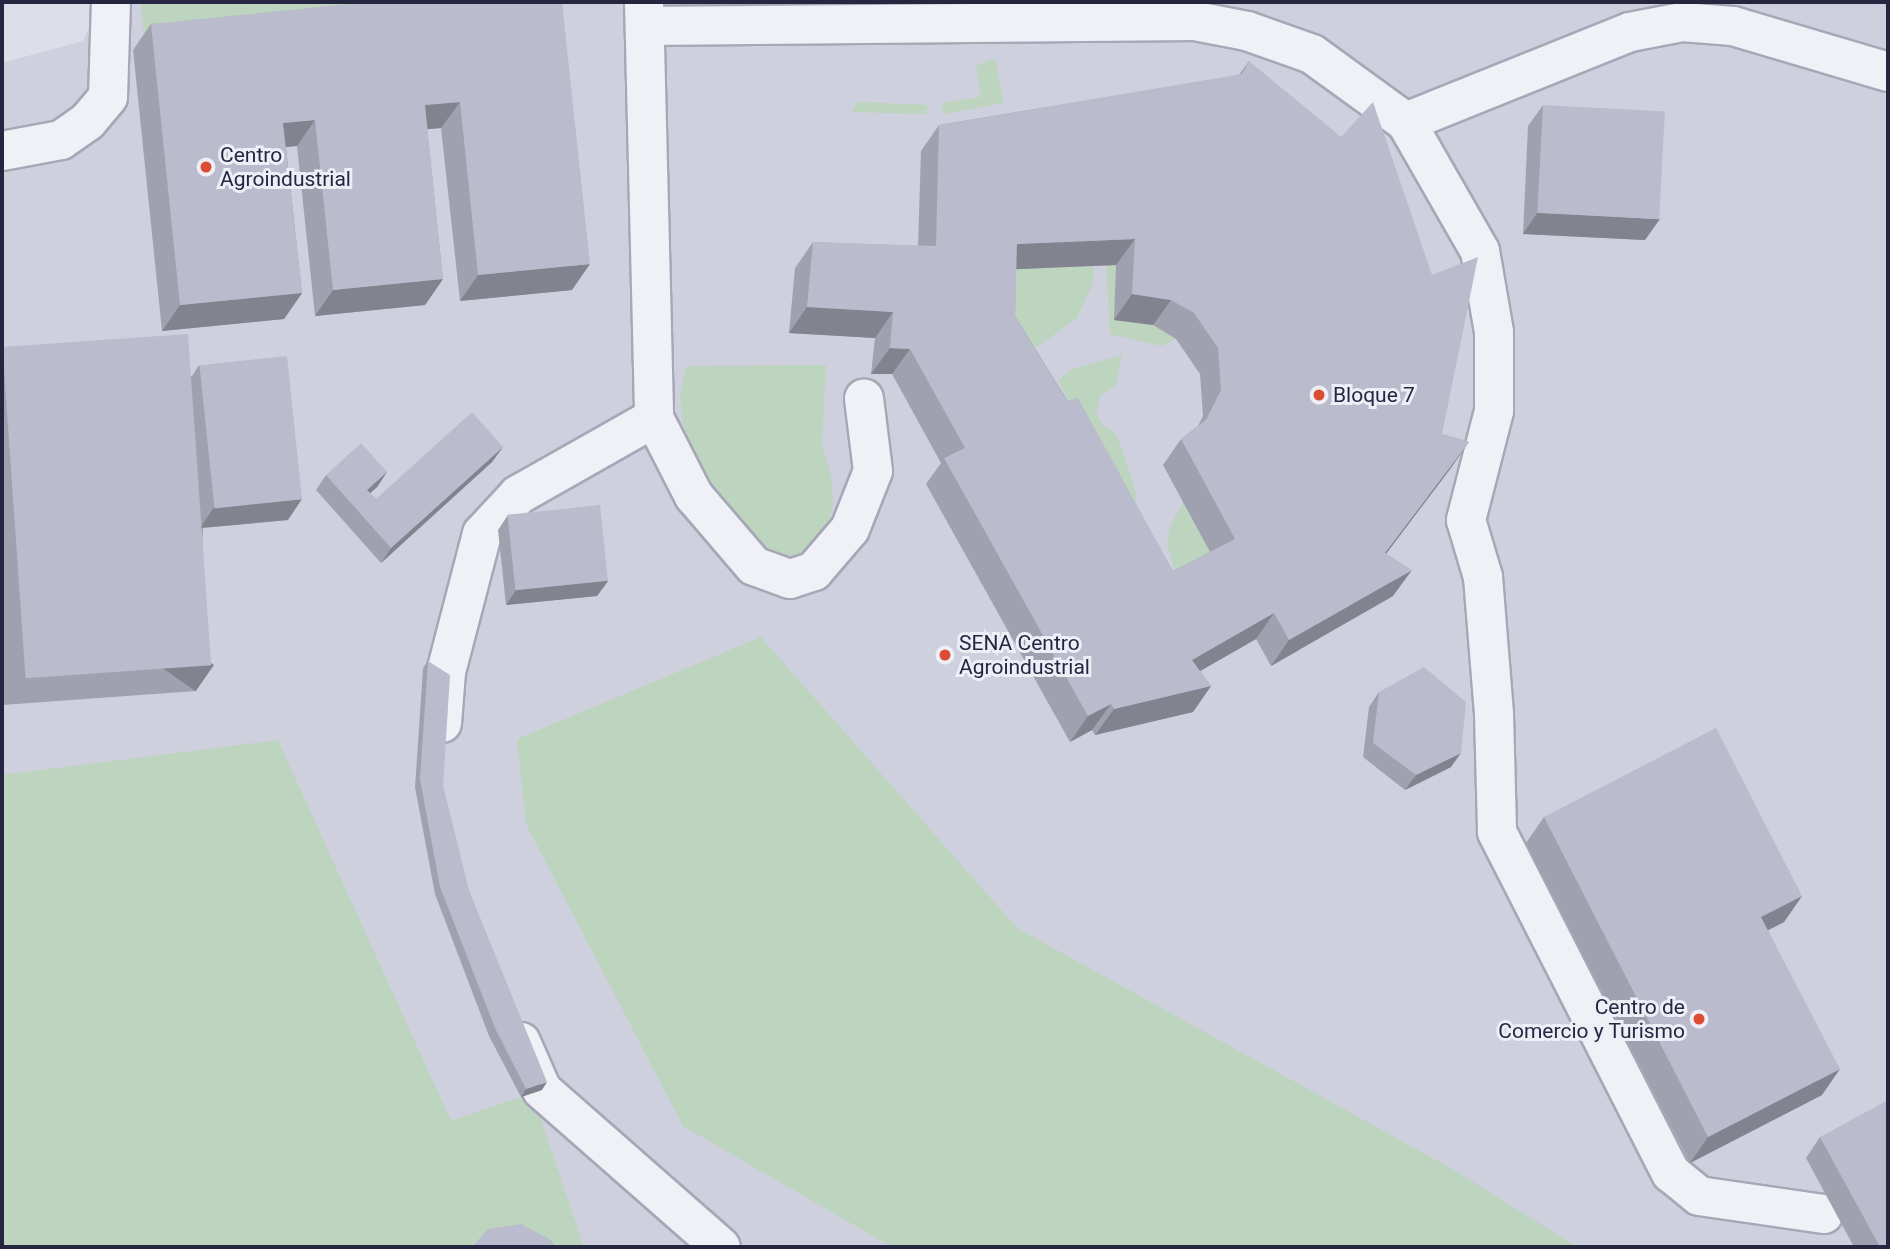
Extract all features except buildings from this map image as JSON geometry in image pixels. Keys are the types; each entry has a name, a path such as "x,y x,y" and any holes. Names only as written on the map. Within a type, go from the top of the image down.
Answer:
{"lane":[{"path":"2,151 61,140 88,121 108,97 111,2"},
{"path":"863,399 873,471 850,529 814,571 790,579 754,566 694,496 654,418 645,14 1195,21 1247,31 1312,54 1406,122 1480,251 1494,332 1494,411 1466,520 1483,577 1494,714 1492,775 1497,832 1671,1173 1699,1196 1824,1214"},
{"path":"1406,122 1630,32 1682,22 1733,26 1888,72"},
{"path":"440,753 446,673 482,534 518,495 654,418"},
{"path":"506,1007 542,1090 721,1247"}],"shaded area":[{"name":"SENA Centro Agroindustrial","path":"132,2 1888,2 1888,1247 2,1247 2,63 83,41 95,13 131,9"}],"green space":[{"path":"141,2 553,2 145,49"},
{"path":"995,58 1004,103 944,114 941,103 981,97 976,66"},
{"path":"857,102 929,105 925,114 852,112"},
{"path":"1094,265 1093,284 1076,319 1011,365 999,270"},
{"path":"1106,265 1116,265 1114,320 1153,325 1176,339 1161,346 1110,334"},
{"path":"1122,355 1116,385 1100,396 1096,413 1102,425 1116,434 1126,461 1137,497 1132,514 1058,381 1070,370"},
{"path":"826,365 822,445 831,476 833,503 829,521 816,544 801,557 777,558 757,547 714,499 683,426 680,398 686,366"},
{"path":"1183,502 1217,565 1179,585 1167,543 1170,526"},
{"path":"761,637 1017,928 1454,1170 1577,1247 892,1247 683,1126 526,824 517,739"},
{"path":"278,740 451,1121 532,1093 584,1247 2,1247 2,775"}],"place":[{"name":"Centro Agroindustrial","path":"206,167"},
{"name":"Bloque 7","path":"1319,395"},
{"name":"SENA Centro Agroindustrial","path":"945,655"},
{"name":"Centro de Comercio y Turismo","path":"1699,1019"}]}
